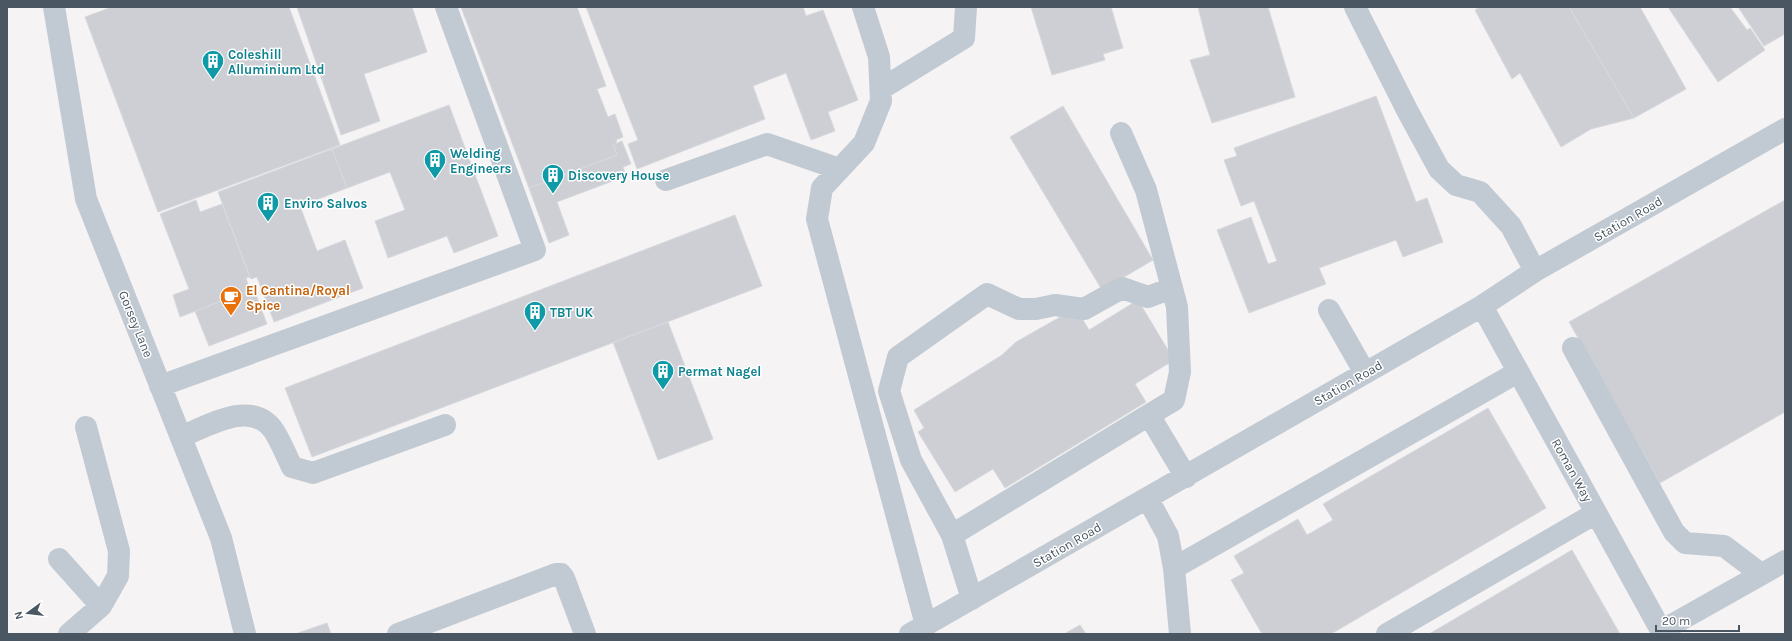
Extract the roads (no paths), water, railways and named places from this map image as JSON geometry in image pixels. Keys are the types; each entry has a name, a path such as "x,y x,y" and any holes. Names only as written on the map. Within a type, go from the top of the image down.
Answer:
{"street":[{"name":"Gorsey Lane","path":"54,7 86,199 221,538 245,634"},
{"path":"160,386 535,250 446,7"},
{"path":"863,7 879,58 881,101 864,143 822,188 817,219 918,629"},
{"path":"881,89 964,38 966,7"},
{"path":"1355,7 1407,110 1439,169 1456,186 1480,192 1511,226 1536,271"},
{"name":"Station Road","path":"918,629 1148,499 1482,306 1536,271 1785,129"},
{"path":"952,535 1174,400 1180,372 1177,306 1146,190 1121,133"},
{"path":"666,180 767,144 839,169"},
{"path":"972,599 952,535 911,460 889,391 898,357 987,294 1019,309 1036,310 1056,305 1084,309 1122,288 1148,297 1172,288"},
{"name":"Roman Way","path":"1482,306 1662,633"},
{"path":"1329,310 1365,373"},
{"path":"1573,348 1674,532 1685,543 1724,546 1761,574"},
{"path":"1174,568 1518,372"},
{"path":"181,438 219,420 242,414 258,417 273,429 292,467 313,473 445,425"},
{"path":"1149,415 1186,477"},
{"path":"68,634 101,614 118,576 119,551 86,427"},
{"path":"1148,499 1168,536 1174,568 1180,634"},
{"path":"1386,634 1596,513"},
{"path":"59,559 101,614"},
{"path":"1662,633 1785,560"},
{"path":"398,634 556,574 561,574 564,578 585,634"}],"place":[{"name":"Coleshill Alluminium Ltd","path":"213,80"},
{"name":"Welding Engineers","path":"435,180"},
{"name":"Discovery House","path":"553,194"},
{"name":"Enviro Salvos","path":"268,222"},
{"name":"El Cantina/Royal Spice","path":"231,316"},
{"name":"TBT UK","path":"535,332"},
{"name":"Permat Nagel","path":"663,390"}]}
